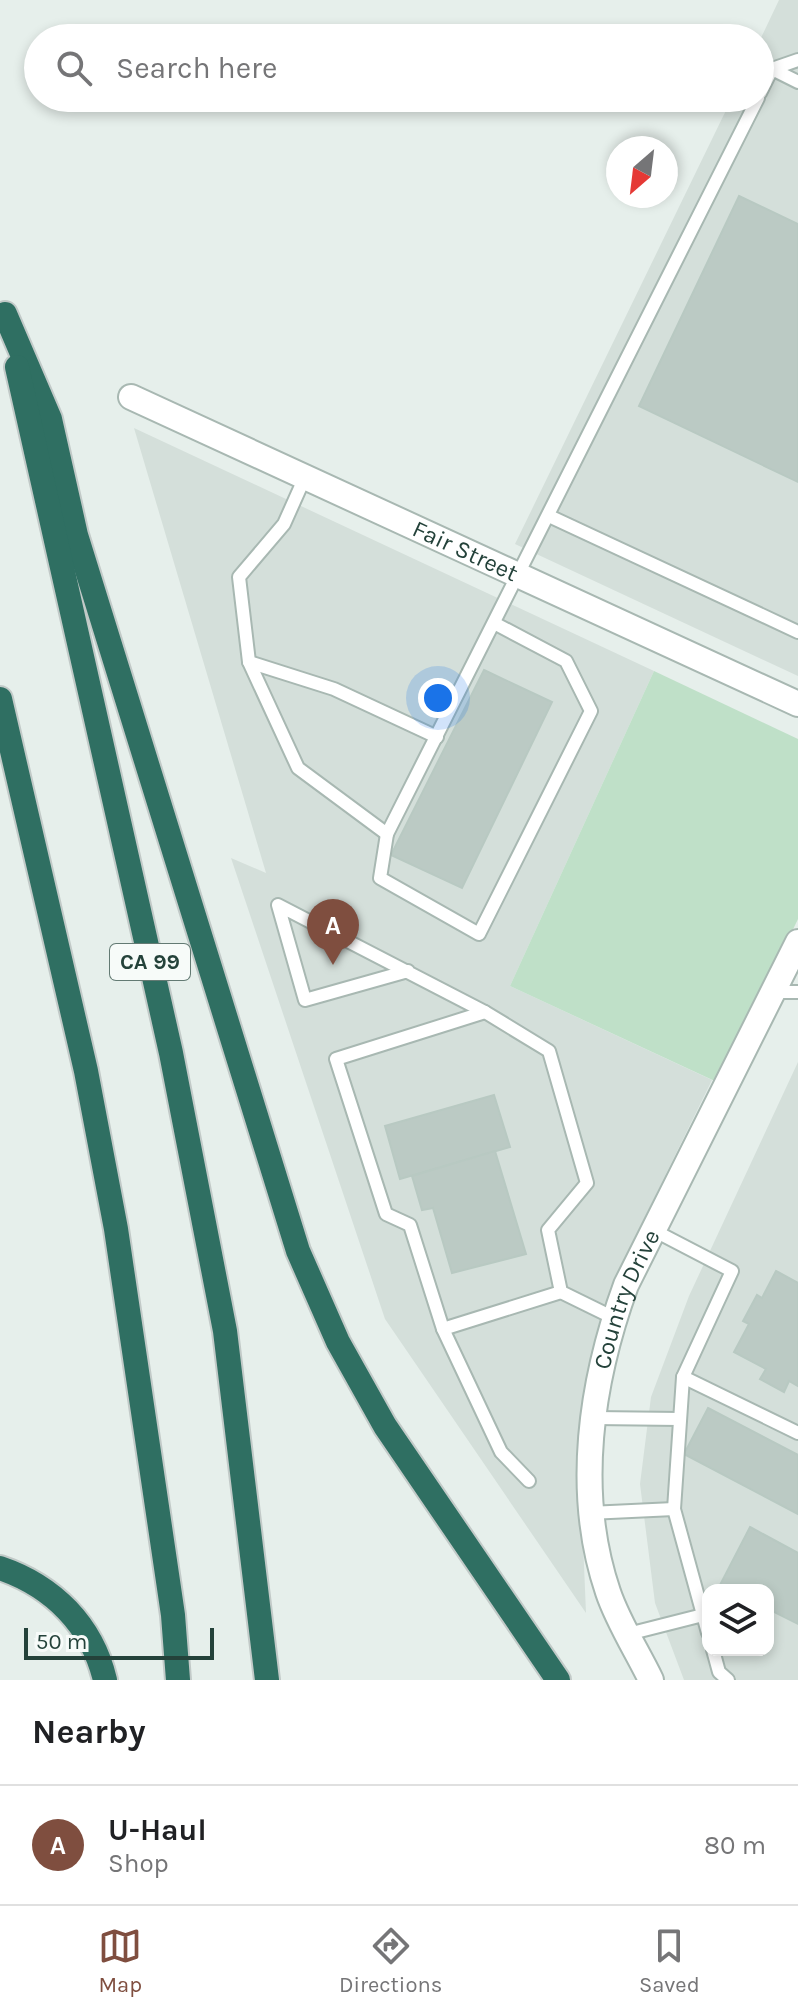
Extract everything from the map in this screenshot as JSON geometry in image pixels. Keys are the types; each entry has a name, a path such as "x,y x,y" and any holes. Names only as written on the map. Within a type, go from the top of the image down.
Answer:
{"highway":[{"name":"CA 99","path":"3,303 186,1130 225,1331 267,1680"},
{"path":"3,303 50,419 76,535 298,1251 338,1342 385,1426 558,1680"},
{"path":"0,699 86,1071 116,1229 173,1615 178,1680"},
{"path":"0,1568 54,1595 99,1652 105,1680"},
{"path":"261,1616 276,1680"}],"street":[{"name":"Fair Street","path":"131,397 798,704"},
{"name":"Country Drive","path":"651,1680 608,1592 589,1513 594,1418 607,1336 653,1230 798,942"}],"lane":[{"path":"774,68 798,60"},
{"path":"774,70 798,82"},
{"path":"494,623 566,661 591,711 479,934 380,878 387,834 751,112"},
{"path":"305,477 284,524 239,577 249,662 298,768 387,834"},
{"path":"549,516 798,632"},
{"path":"249,662 334,689 437,737"},
{"path":"408,971 305,1000 278,905 408,971 485,1012 549,1051 587,1183 548,1230 561,1292"},
{"path":"773,992 798,992"},
{"path":"485,1012 336,1059 386,1214 410,1225 443,1329 501,1452 529,1481"},
{"path":"653,1230 732,1271 683,1377 674,1509 702,1611"},
{"path":"443,1329 561,1292 614,1318"},
{"path":"683,1377 798,1433"},
{"path":"594,1418 680,1419"},
{"path":"589,1513 674,1509"},
{"path":"628,1634 702,1615"},
{"path":"715,1656 719,1672 728,1680"}],"shaded area":[{"path":"779,0 798,0 798,676 515,544 725,112 774,112 774,24 768,24"},
{"path":"134,428 654,671 510,986 712,1080 611,1286 588,1376 580,1469 586,1613 385,1319 231,858 266,873"},
{"path":"798,1062 798,1680 684,1680 655,1603 640,1484 651,1397 689,1296"}],"green space":[{"path":"654,671 798,739 798,919 719,1083 510,986"}],"building":[{"path":"739,196 798,224 798,482 639,406"},
{"path":"484,670 552,702 462,888 391,855"},
{"path":"494,1095 510,1147 400,1179 385,1126"},
{"path":"495,1151 526,1254 452,1273 433,1208 422,1210 412,1176"},
{"path":"776,1271 798,1283 798,1386 789,1381 784,1392 760,1379 766,1369 734,1352 749,1324 743,1321 757,1295 762,1298"},
{"path":"708,1408 798,1455 798,1514 684,1454"},
{"path":"750,1527 798,1553 798,1624 774,1612 774,1584 721,1584"}],"place":[{"name":"U-Haul","path":"333,965"}]}
